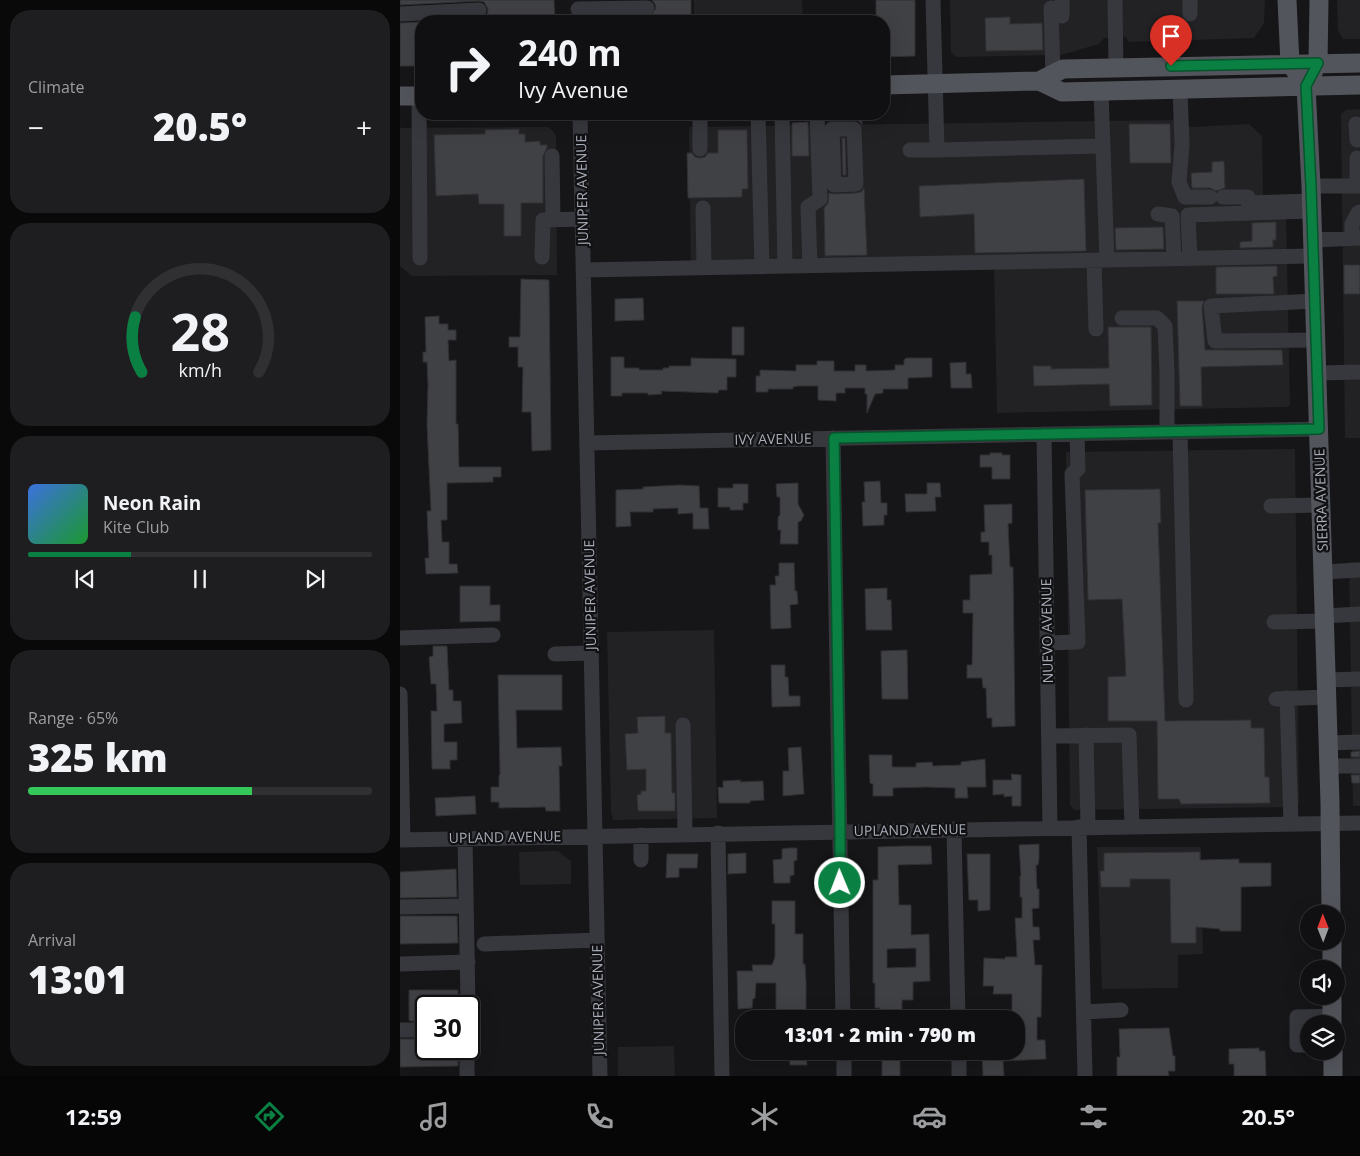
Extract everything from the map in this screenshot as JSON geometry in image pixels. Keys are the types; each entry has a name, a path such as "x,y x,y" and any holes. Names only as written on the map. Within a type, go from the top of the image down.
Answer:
{"main road":[{"path":"1287,0 1290,63 1306,86"},
{"path":"1306,86 1318,63 1319,0"},
{"path":"890,85 1046,78 1063,68 1360,63"},
{"path":"1046,78 1062,92 1360,85"},
{"name":"SIERRA AVENUE","path":"1306,86 1312,199 1327,688 1331,905"},
{"path":"400,96 415,96"},
{"path":"1332,1060 1333,1076"}],"street":[{"path":"933,0 937,150"},
{"path":"1115,0 1116,67"},
{"path":"578,10 647,8"},
{"path":"1046,78 1058,8"},
{"path":"400,14 479,10"},
{"path":"1180,90 1182,146 1179,182 1185,197 1248,200 1312,199"},
{"path":"1096,329 1101,260 1103,146 1101,92"},
{"path":"420,120 420,258"},
{"name":"JUNIPER AVENUE","path":"580,120 600,1076"},
{"path":"700,120 700,150"},
{"path":"758,120 762,267"},
{"path":"782,120 785,266"},
{"path":"810,266 808,207 820,199 817,120"},
{"path":"1357,140 1356,124 1360,124"},
{"path":"910,150 1103,146"},
{"path":"552,156 553,220"},
{"path":"1190,259 1188,214 1312,199 1358,186 1357,158"},
{"path":"702,208 704,268"},
{"path":"583,270 1190,259 1313,248 1356,238 1352,224 1360,212"},
{"path":"1158,214 1172,216 1174,259"},
{"path":"542,257 543,220 582,219"},
{"path":"1315,301 1211,306 1215,341 1316,340"},
{"path":"1122,318 1157,318 1165,326 1167,373 1174,432 1186,700"},
{"path":"1317,372 1360,372"},
{"name":"IVY AVENUE","path":"587,443 1319,429"},
{"name":"NUEVO AVENUE","path":"1044,434 1050,828"},
{"path":"1047,643 1078,642 1072,474 1078,469 1077,434"},
{"path":"834,438 843,1010"},
{"path":"1271,506 1321,505"},
{"path":"1323,572 1360,570"},
{"path":"1274,622 1360,614"},
{"path":"400,638 493,634"},
{"path":"555,654 591,653"},
{"path":"1291,824 1281,698 1360,679"},
{"path":"400,694 402,840"},
{"path":"683,725 685,834"},
{"path":"1085,1076 1084,827 1086,735"},
{"path":"1049,736 1129,735 1132,826"},
{"path":"1328,742 1360,742"},
{"path":"1329,766 1360,766"},
{"name":"UPLAND AVENUE","path":"402,840 1360,822"},
{"path":"954,830 958,1010"},
{"path":"718,833 722,1076"},
{"path":"641,835 641,860"},
{"path":"465,838 468,995"},
{"path":"400,907 466,906"},
{"path":"484,944 597,940"},
{"path":"400,964 468,962"},
{"path":"1084,1012 1121,1010"},
{"path":"1300,1017 1297,1017 1297,1045 1300,1045"},
{"path":"400,1030 415,1030"},
{"path":"467,1076 468,1060"},
{"path":"844,1060 844,1076"},
{"path":"959,1060 959,1076"}],"shaded area":[{"path":"694,0 802,0 803,15 694,15"},
{"path":"950,0 1265,0 1264,23 1254,38 1129,42 1126,37 1104,38 1099,44 1061,55 956,57 951,52"},
{"path":"1337,0 1360,0 1360,39 1343,39 1338,30"},
{"path":"1360,109 1360,438 1345,438 1341,114 1346,110"},
{"path":"1172,120 1191,127 1249,124 1262,136 1263,194 1286,216 1290,405 1287,407 997,413 994,267 691,271 689,127"},
{"path":"548,127 556,137 557,275 412,276 400,266 400,128"},
{"path":"1295,449 1299,804 1295,807 1074,810 1070,805 1066,452"},
{"path":"1349,562 1360,562 1360,806 1353,806"},
{"path":"714,630 717,818 613,820 611,811 607,632"},
{"path":"1097,847 1201,847 1203,954 1178,955 1178,988 1102,989"},
{"path":"558,851 571,861 571,884 520,885 519,852"},
{"path":"674,1046 675,1076 618,1076 618,1047"}],"building":[{"path":"400,0 554,0 555,15 487,15 488,9 484,2 479,1 400,5"},
{"path":"652,0 691,0 691,15 652,15 656,8"},
{"path":"876,0 915,0 915,56 890,57 890,15 876,15"},
{"path":"1010,17 1010,24 1042,23 1043,50 986,51 985,18"},
{"path":"415,22 415,66 400,66 400,23"},
{"path":"808,122 809,156 792,156 792,123"},
{"path":"1129,124 1170,124 1171,163 1130,163"},
{"path":"519,129 519,134 525,134 525,142 540,141 540,145 547,145 543,156 543,203 521,203 521,236 504,236 504,204 479,204 478,194 436,196 434,135 485,134 485,130"},
{"path":"718,130 747,130 748,189 742,189 742,197 688,198 687,153 692,153 695,157 700,158 705,157 708,153 718,153"},
{"path":"842,138 845,138 846,175 843,175"},
{"path":"1224,161 1225,188 1216,191 1210,188 1192,188 1191,173 1212,172 1212,162"},
{"path":"1084,179 1086,251 975,253 974,214 920,217 919,186"},
{"path":"864,188 867,255 825,256 824,208 828,203 829,193 856,193 861,192"},
{"path":"1276,222 1276,240 1273,240 1273,247 1240,248 1240,242 1252,241 1252,223"},
{"path":"1163,227 1164,249 1116,250 1115,228"},
{"path":"1344,265 1360,265 1360,294 1344,294"},
{"path":"1277,266 1277,276 1273,277 1274,294 1216,294 1216,267"},
{"path":"521,279 549,280 551,450 532,451 531,412 522,412 523,367 518,367 518,347 509,347 509,337 520,337"},
{"path":"643,298 644,320 615,321 615,299"},
{"path":"1177,301 1204,301 1202,307 1205,350 1282,350 1283,365 1201,367 1202,406 1180,406"},
{"path":"439,316 439,324 448,324 448,330 456,330 456,340 448,340 449,361 456,360 456,424 458,424 459,467 501,467 501,477 493,477 493,482 447,483 447,520 441,520 442,542 449,542 449,564 457,564 458,573 426,574 425,558 429,558 427,511 431,511 427,425 427,362 423,362 423,352 426,352 425,317"},
{"path":"732,327 744,327 744,355 732,355"},
{"path":"1108,327 1151,327 1152,405 1110,406 1109,384 1034,386 1033,366 1051,366 1051,369 1109,368"},
{"path":"611,357 624,357 624,368 639,368 639,370 663,370 663,368 669,368 669,366 691,366 691,358 736,359 736,377 727,377 727,390 719,390 718,393 661,391 662,394 622,393 622,396 611,396"},
{"path":"906,358 932,358 932,377 908,378 908,389 883,389 883,393 875,394 867,413 867,394 865,394 865,388 845,388 845,393 836,393 836,401 818,400 818,386 798,386 793,387 793,389 768,389 768,392 756,392 756,376 760,376 760,370 796,371 796,365 817,365 817,361 834,361 834,371 855,371 855,365 866,365 866,371 895,370 895,365 904,365"},
{"path":"966,362 966,374 971,374 972,388 951,388 950,363"},
{"path":"990,453 1010,455 1010,479 992,479 992,467 980,467 980,455 990,455"},
{"path":"880,481 881,503 887,503 887,515 884,515 884,525 863,526 862,502 865,502 864,482"},
{"path":"798,483 798,504 804,515 801,521 798,522 798,544 780,544 781,530 778,530 778,517 780,515 780,497 777,497 776,484"},
{"path":"927,483 940,483 941,497 935,497 936,511 906,512 905,494 927,494"},
{"path":"733,484 748,484 748,503 743,503 743,510 730,510 730,507 718,507 718,488 733,488"},
{"path":"679,485 699,486 700,508 708,508 709,529 693,529 693,513 678,514 678,508 653,509 653,512 630,512 631,526 616,527 616,490"},
{"path":"1160,489 1161,523 1158,523 1165,721 1251,720 1251,728 1264,728 1265,777 1269,777 1270,803 1181,804 1179,799 1158,799 1157,721 1108,721 1108,677 1126,676 1122,599 1088,600 1085,490"},
{"path":"1012,504 1012,523 1008,524 1010,567 1013,567 1015,726 992,727 992,718 987,718 986,688 983,688 982,678 967,678 967,665 972,665 973,613 963,613 963,600 970,600 970,575 992,574 992,555 989,555 989,542 981,542 981,532 985,532 984,505"},
{"path":"779,563 794,563 795,591 797,591 798,604 790,605 791,628 771,629 770,585 776,585 775,576 779,576"},
{"path":"460,586 490,586 490,605 500,605 500,621 460,622"},
{"path":"887,588 887,600 891,600 892,630 866,630 865,589"},
{"path":"433,646 447,646 449,690 453,690 453,701 461,701 462,723 444,724 444,742 457,742 457,760 450,760 450,769 432,769 431,711 437,711 436,684 431,684 429,657 433,656"},
{"path":"907,650 908,699 882,699 881,651"},
{"path":"771,665 785,665 785,677 788,677 789,696 800,696 800,706 772,707"},
{"path":"498,675 562,675 562,710 516,710 517,748 561,747 562,766 559,766 560,811 546,811 545,807 499,808 499,802 491,802 491,787 499,787 500,775"},
{"path":"665,716 665,733 671,733 672,793 675,793 675,811 639,811 637,795 641,794 641,791 646,791 646,769 627,770 625,734 638,733 637,717"},
{"path":"801,747 804,794 783,796 783,771 789,771 788,748"},
{"path":"1360,751 1360,757 1351,757 1351,752"},
{"path":"869,755 892,755 892,767 916,767 916,763 932,762 933,766 961,765 961,762 985,759 986,787 967,787 968,798 955,798 955,788 926,787 893,788 893,796 873,796 873,784 870,783"},
{"path":"1011,774 1021,775 1021,806 1012,806 1012,796 1004,797 1004,794 993,795 993,780 1012,780"},
{"path":"1351,775 1360,775 1360,783 1352,783"},
{"path":"741,780 740,782 763,781 764,800 750,801 750,803 719,803 718,787 723,788 723,781"},
{"path":"475,796 476,814 436,816 435,798"},
{"path":"1039,844 1039,859 1038,865 1036,865 1039,908 1032,909 1033,927 1039,927 1040,940 1033,940 1035,965 1042,965 1041,1017 1037,1017 1037,1040 1045,1040 1046,1059 1025,1060 1025,1010 1012,1010 1012,994 993,994 994,986 983,986 984,958 1005,959 1005,957 1017,957 1015,918 1022,918 1019,845"},
{"path":"931,846 932,864 898,865 899,905 911,905 911,935 929,934 930,981 913,982 913,1000 902,1000 902,1010 880,1010 880,1008 875,1008 875,983 873,983 873,880 878,880 878,847","holes":["916,948 916,967 887,968 887,949"]},
{"path":"797,848 797,860 794,861 794,875 790,876 790,883 774,883 773,860 782,859 782,849"},
{"path":"1200,852 1200,860 1239,859 1239,863 1271,863 1271,886 1241,887 1241,931 1220,931 1220,929 1196,927 1196,943 1171,943 1170,879 1130,879 1130,887 1101,887 1100,871 1104,871 1104,853"},
{"path":"746,853 746,873 728,874 728,854"},
{"path":"667,854 698,854 697,868 679,868 679,877 666,878"},
{"path":"967,854 990,854 990,910 978,911 978,900 969,900"},
{"path":"456,869 457,897 400,898 400,872"},
{"path":"772,901 795,901 795,934 803,934 806,1010 776,1010 776,983 756,983 752,1008 738,1009 737,971 753,971 752,965 772,965 775,957 775,924 772,924"},
{"path":"400,916 457,916 458,943 400,944"},
{"path":"409,990 458,990 458,995 415,995 415,1021 409,1020"},
{"path":"1169,1028 1173,1056 1175,1056 1175,1071 1168,1071 1169,1076 1117,1076 1117,1057 1120,1057 1119,1029"},
{"path":"400,1039 415,1039 415,1060 458,1060 458,1066 400,1067"},
{"path":"1259,1048 1259,1051 1265,1051 1266,1076 1234,1076 1234,1064 1229,1064 1229,1049"},
{"path":"790,1060 807,1060 807,1065 790,1065"},
{"path":"882,1060 900,1060 900,1076 882,1076"},
{"path":"982,1060 1024,1060 1003,1061 1004,1076 983,1076"}],"route":[{"path":"840,883 834,438 1319,429 1306,86 1318,63 1171,66"}]}
